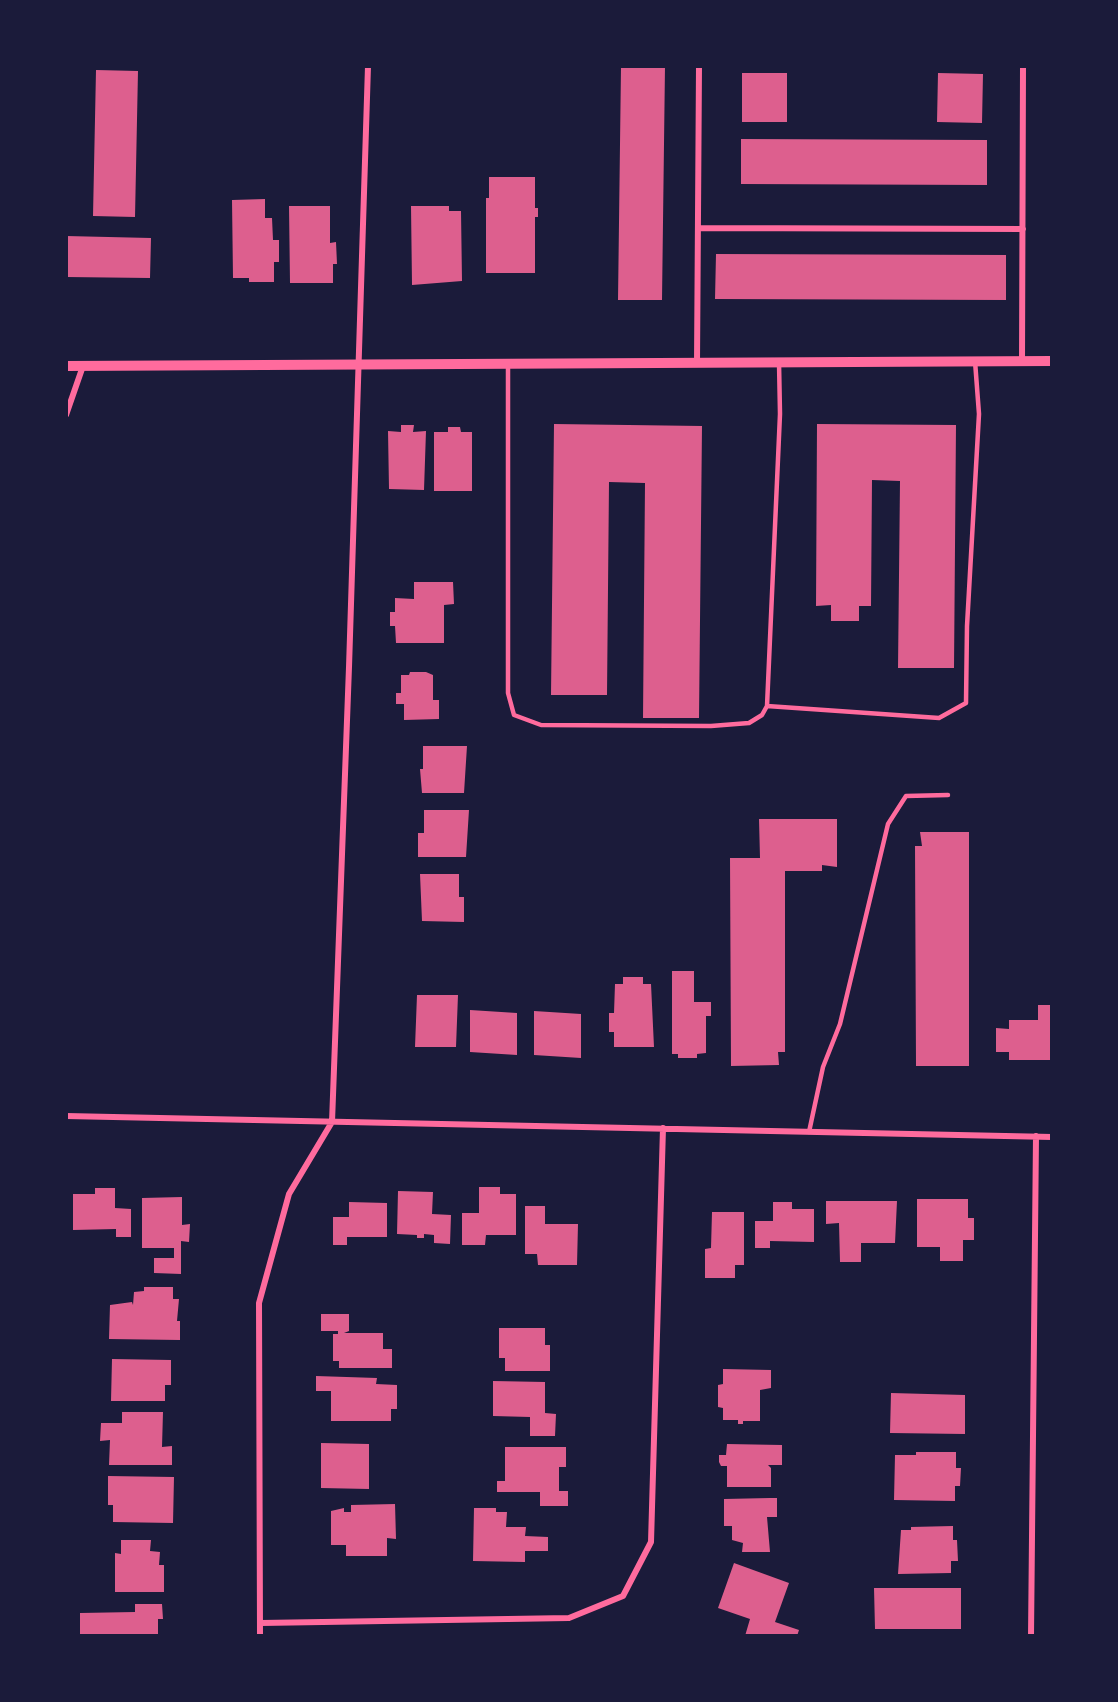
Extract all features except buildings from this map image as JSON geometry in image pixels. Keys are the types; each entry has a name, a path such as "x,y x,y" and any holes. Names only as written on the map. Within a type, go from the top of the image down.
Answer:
{"street":[{"path":"260,1636 259,1304 289,1194 332,1122 368,66"},
{"path":"698,363 699,66"},
{"path":"1022,360 1023,66"},
{"path":"698,228 1023,229"},
{"path":"66,366 1052,361"},
{"path":"66,415 83,366"},
{"path":"66,1116 1052,1137"},
{"path":"261,1623 569,1618 623,1596 651,1542 663,1128"},
{"path":"1031,1636 1036,1136"}],"lane":[{"path":"767,706 939,718 966,703 967,626 979,414 975,361"},
{"path":"508,364 508,693 514,715 541,725 740,725 762,715 767,706 780,414 780,362"},
{"path":"809,1132 823,1067 840,1024 888,824 906,796 948,795"}]}
